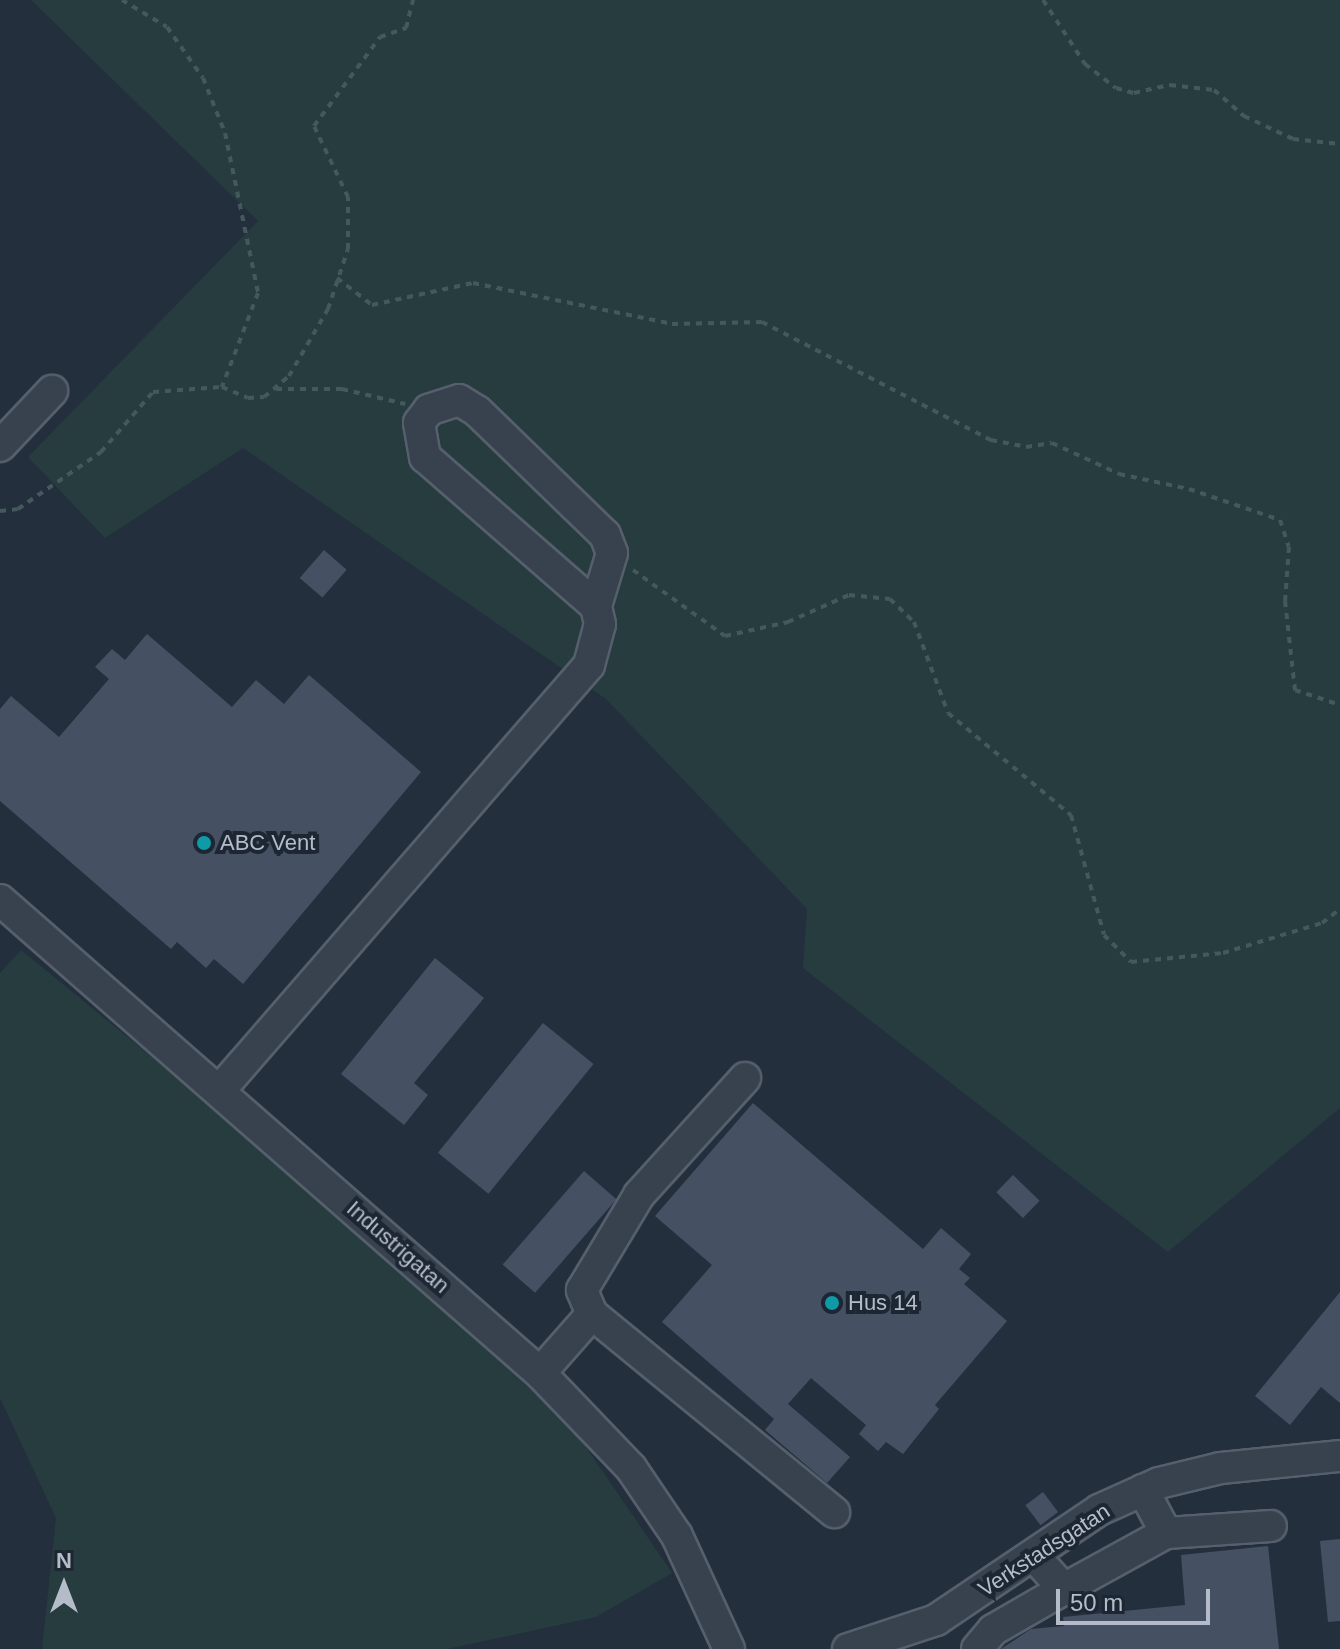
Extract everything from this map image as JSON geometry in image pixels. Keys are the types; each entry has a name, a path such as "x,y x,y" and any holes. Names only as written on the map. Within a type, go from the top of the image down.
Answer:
{"street":[{"path":"0,446 52,391"},
{"path":"219,1091 589,665 600,624 596,606 612,553 605,535 477,411 459,400 429,410 419,423 425,457 596,606"},
{"name":"Industrigatan","path":"0,900 540,1373 631,1468 677,1536 729,1649"},
{"path":"745,1078 639,1195 582,1290 592,1314 834,1512"},
{"path":"540,1373 592,1314"},
{"name":"Verkstadsgatan","path":"848,1649 936,1620 1099,1510 1143,1490 1221,1468 1340,1456"},
{"path":"1143,1490 1166,1533"},
{"path":"977,1649 993,1630 1166,1533 1271,1526"},
{"path":"1034,1556 1064,1589"}],"path":[{"path":"122,0 167,27 203,78 239,184 258,293 222,387"},
{"path":"273,389 297,363 348,249 348,197 314,126 380,37 406,28 413,0"},
{"path":"1043,0 1085,64 1116,88 1134,93 1170,85 1214,90 1244,116 1293,139 1340,144"},
{"path":"337,278 372,305 473,283 672,324 762,322 991,440 1026,447 1052,443 1119,474 1189,489 1280,520 1289,547 1285,601 1295,690 1340,705"},
{"path":"0,511 18,509 101,452 153,392 222,387 248,398 273,389 342,389 429,410"},
{"path":"612,553 725,636 788,622 849,595 890,599 914,622 948,713 1071,815 1104,935 1131,962 1223,953 1322,923 1340,909"}],"green space":[{"path":"31,0 1340,0 1340,1108 1168,1252 803,968 807,909 606,699 243,448 105,538 28,457 258,221"},
{"path":"21,950 255,1141 569,1422 672,1573 596,1617 447,1649 42,1649 56,1518 0,1398 0,973"}],"building":[{"path":"324,550 347,570 322,598 300,578"},
{"name":"ABC Vent","path":"147,634 232,707 256,680 284,704 309,675 421,772 243,984 214,959 206,968 177,942 171,949 0,801 0,709 11,696 59,737 109,679 95,667 112,649 125,660"},
{"path":"435,958 484,998 414,1083 428,1095 404,1125 341,1074"},
{"path":"543,1023 594,1064 488,1194 438,1153"},
{"name":"Hus 14","path":"753,1103 923,1249 941,1228 971,1254 959,1269 970,1278 964,1284 1007,1321 935,1405 939,1409 903,1454 886,1442 878,1451 859,1434 866,1425 811,1378 788,1404 850,1457 827,1483 765,1430 774,1419 662,1322 712,1265 655,1216"},
{"path":"584,1171 616,1199 535,1293 503,1265"},
{"path":"1013,1175 1040,1201 1023,1218 996,1192"},
{"path":"1340,1292 1340,1403 1321,1387 1290,1425 1255,1396"},
{"path":"1043,1492 1058,1512 1040,1525 1025,1505"},
{"path":"1340,1539 1340,1621 1328,1622 1320,1541"},
{"path":"1268,1546 1279,1649 1001,1649 1031,1629 1064,1626 1063,1617 1185,1605 1181,1555"}],"place":[{"name":"ABC Vent","path":"204,843"},
{"name":"Hus 14","path":"832,1303"}]}
